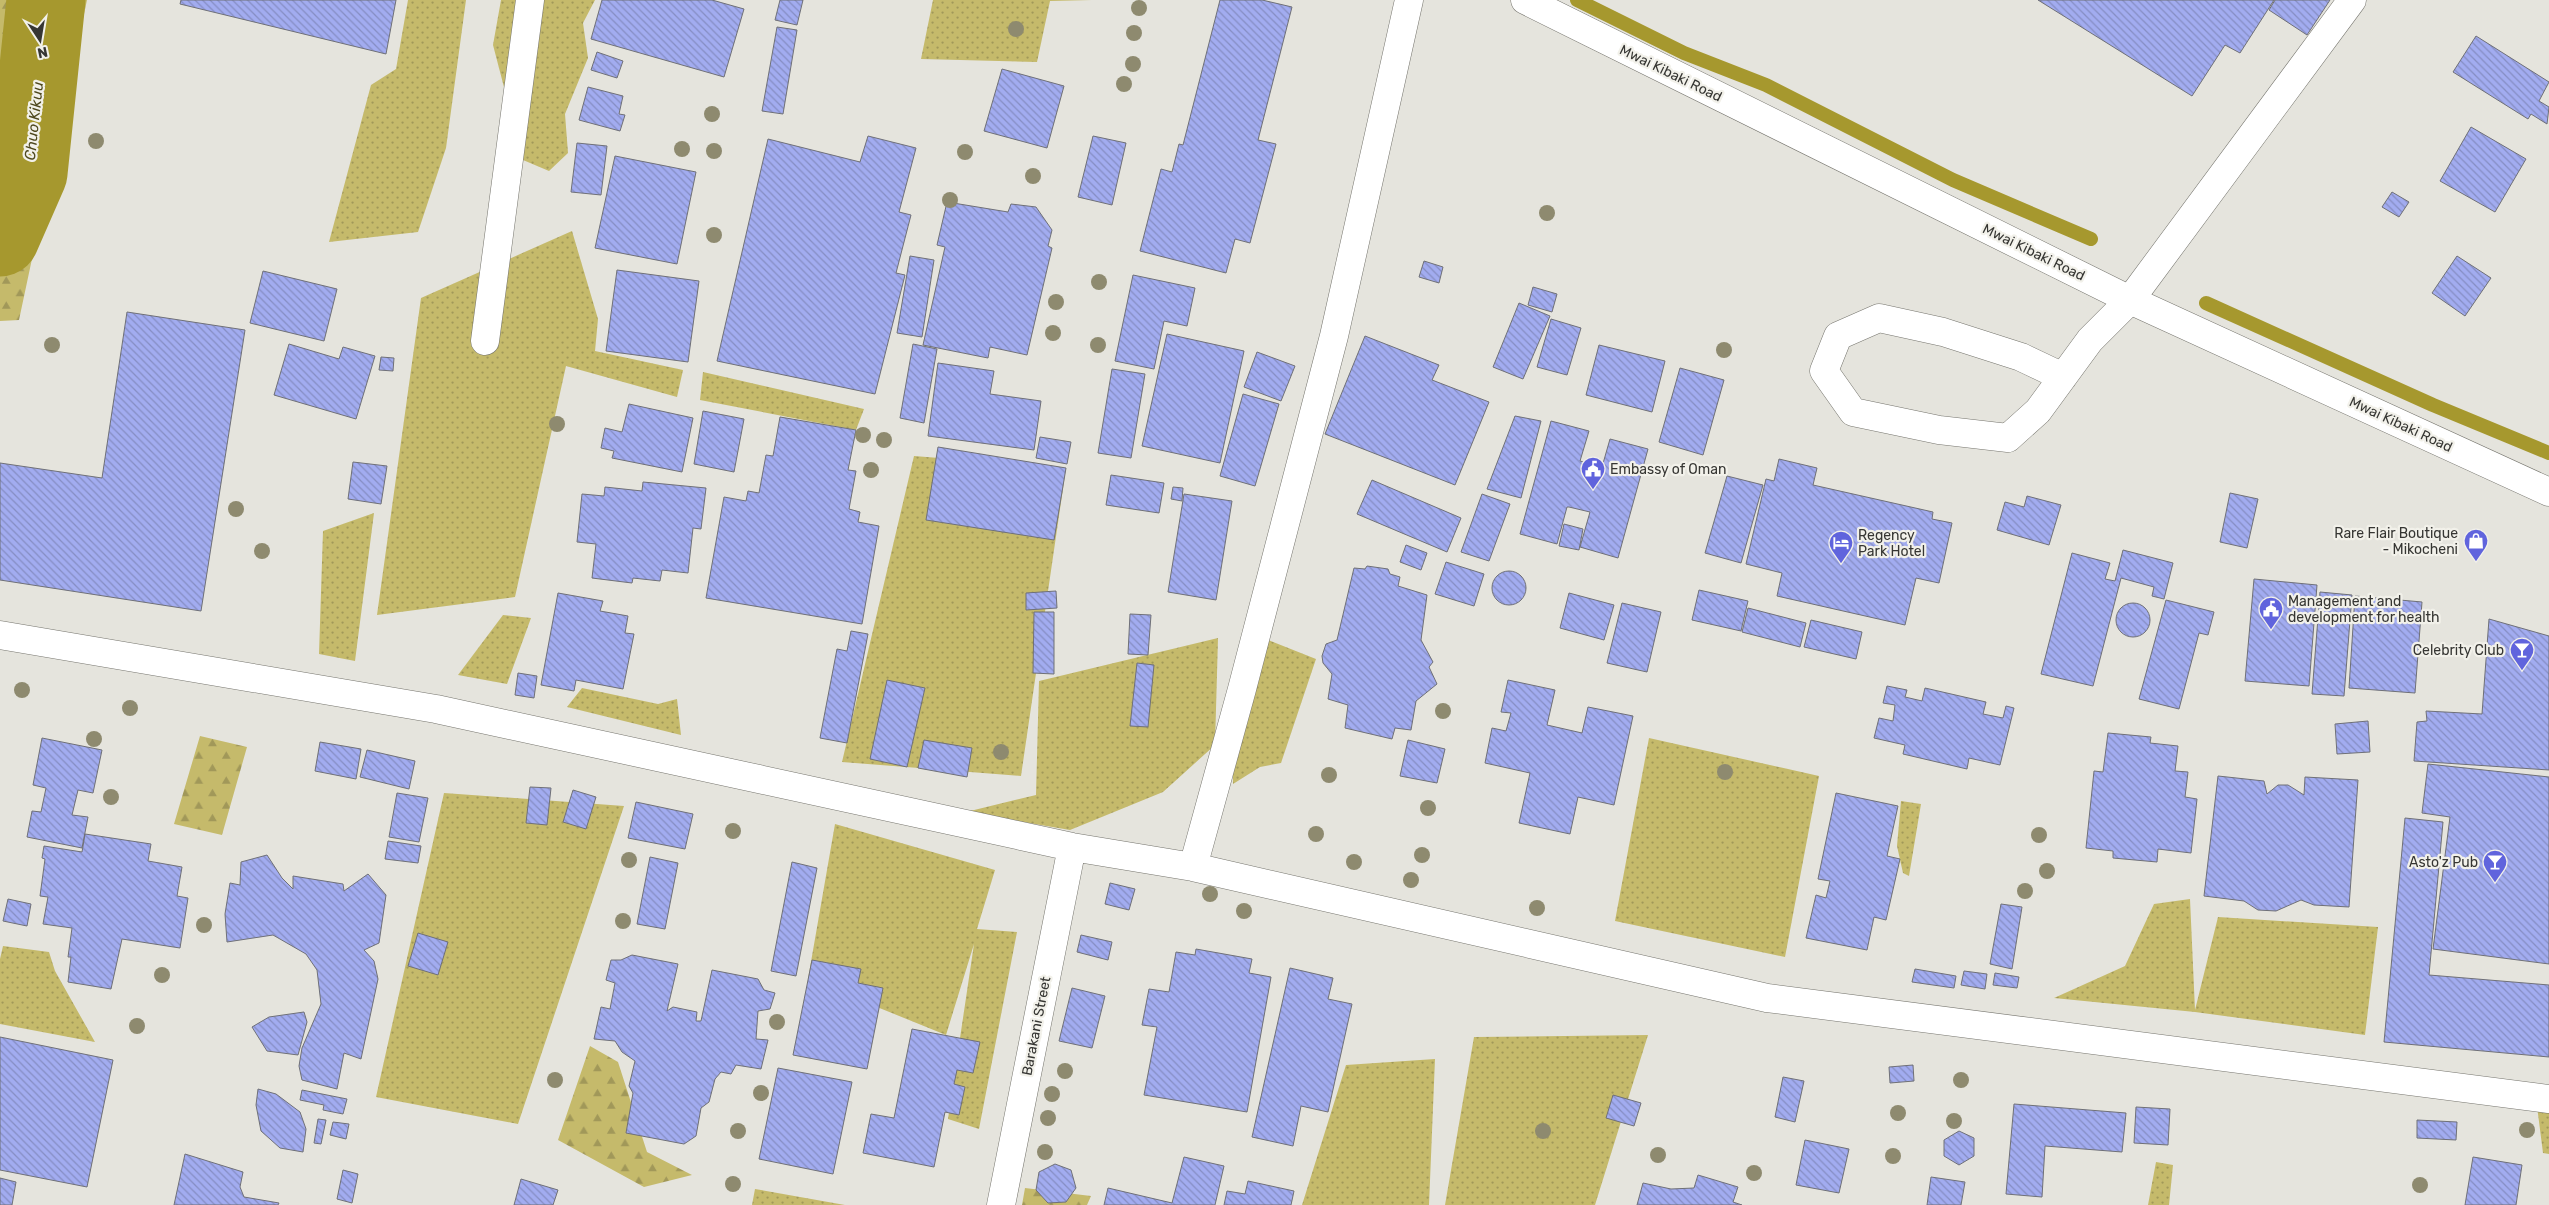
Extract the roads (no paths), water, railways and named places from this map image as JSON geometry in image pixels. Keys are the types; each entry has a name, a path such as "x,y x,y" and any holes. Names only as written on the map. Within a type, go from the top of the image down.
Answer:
{"street":[{"path":"485,341 530,0"},
{"path":"1193,867 1242,689 1334,336 1409,0"},
{"name":"Mwai Kibaki Road","path":"1524,0 2130,300 2549,492"},
{"path":"2063,377 2021,357 1943,332 1878,318 1838,336 1824,372 1853,412 1939,430 2008,438 2038,411 2063,377 2090,340 2130,300 2352,0"},
{"path":"0,635 436,709 1072,847 1193,867 1767,998 2549,1099"},
{"name":"Barakani Street","path":"1001,1205 1072,847"}],"waterway":[{"name":"Chuo Kikuu","path":"0,237 28,173 46,0"},
{"path":"1577,0 1684,53 1766,85 1953,180 2091,239"},
{"path":"2206,303 2433,405 2549,453"}],"place":[{"name":"Embassy of Oman","path":"1593,490"},
{"name":"Rare Flair Boutique - Mikocheni","path":"2476,562"},
{"name":"Regency Park Hotel","path":"1841,564"},
{"name":"Management and development for health","path":"2271,630"},
{"name":"Celebrity Club","path":"2522,671"},
{"name":"Asto'z Pub","path":"2495,883"}]}
